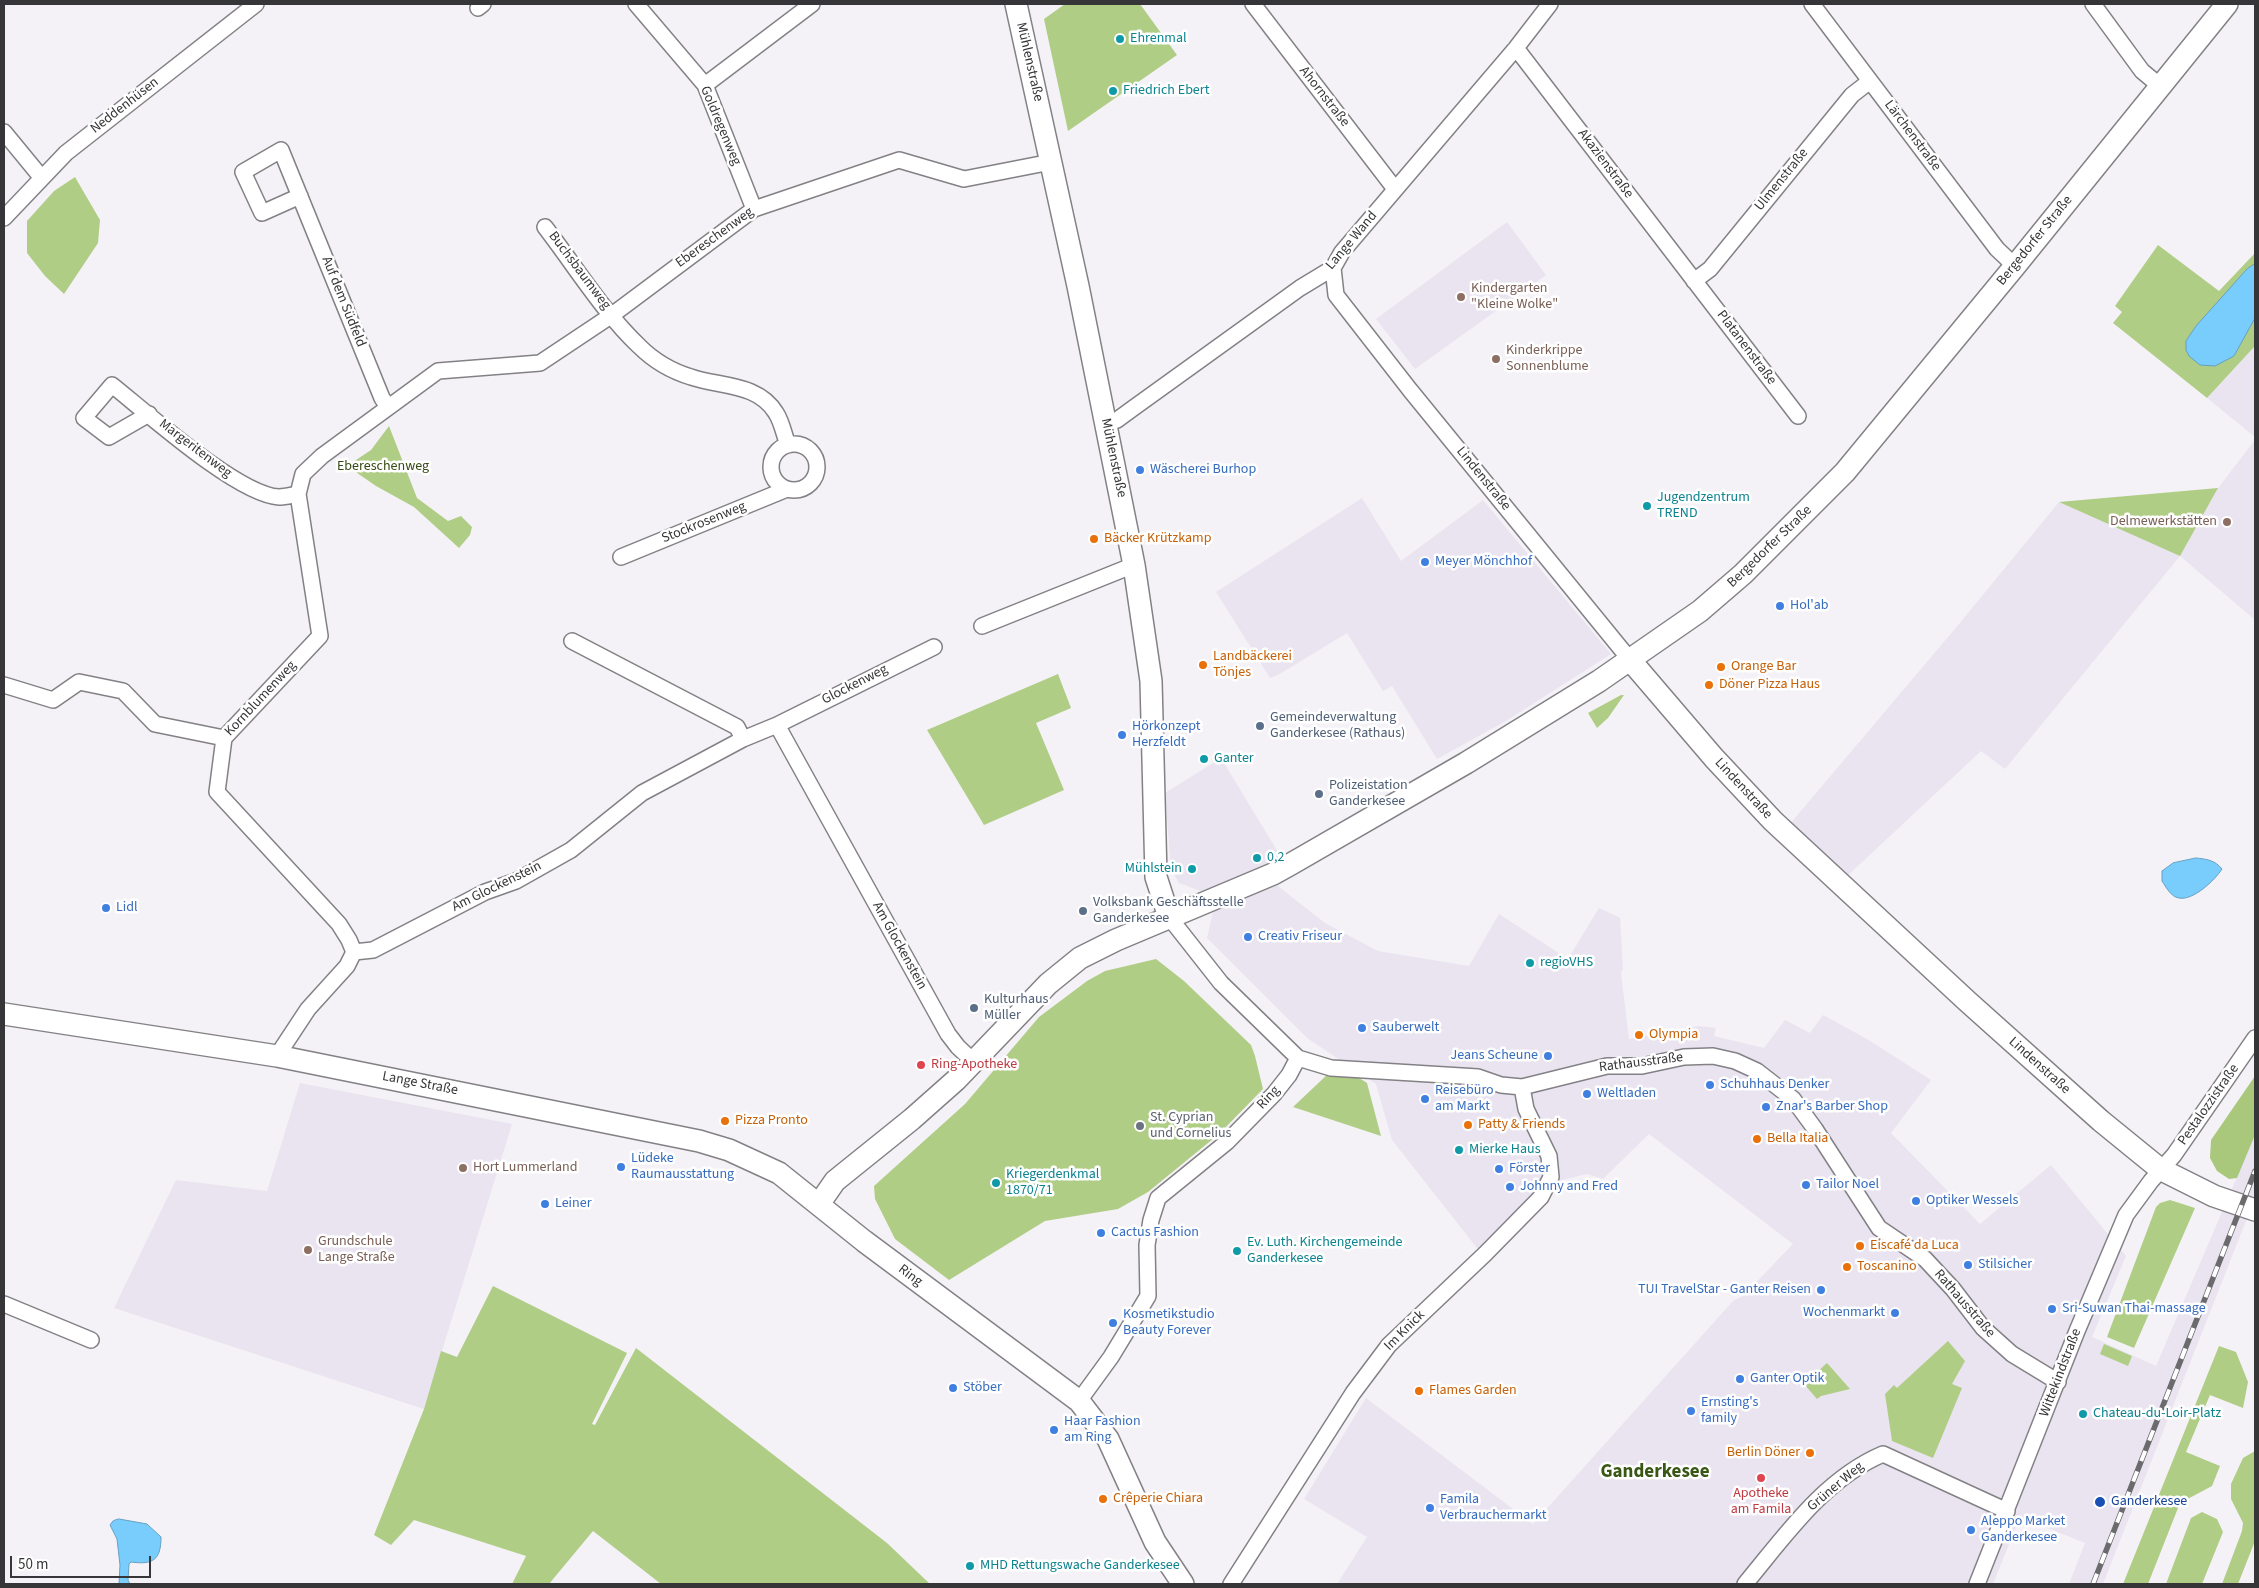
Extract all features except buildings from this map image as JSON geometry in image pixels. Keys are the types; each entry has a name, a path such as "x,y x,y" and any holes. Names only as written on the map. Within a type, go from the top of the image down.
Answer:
{"street":[{"name":"Neddenhüsen","path":"4,218 41,177 66,153 256,4"},
{"name":"Goldregenweg","path":"636,4 705,85 754,208"},
{"path":"705,85 812,4"},
{"name":"Mühlenstraße","path":"1016,4 1051,162 1134,565 1151,681 1156,877 1169,917"},
{"name":"Ahornstraße","path":"1253,4 1395,189"},
{"name":"Lange Wand","path":"1106,424 1116,420 1132,409 1300,288 1332,268 1342,252 1516,48 1550,4"},
{"name":"Lärchenstraße","path":"1812,4 1997,249 2015,266"},
{"path":"2093,4 2142,71 2160,86"},
{"name":"Bergedorfer Straße","path":"1169,917 1273,874 1466,763 1631,661 1700,611 1743,574 1845,472 2227,4"},
{"name":"Akazienstraße","path":"1516,48 1694,280"},
{"name":"Ulmenstraße","path":"1694,280 1710,269 1852,95 1870,81"},
{"path":"4,132 41,177"},
{"name":"Ebereschenweg","path":"298,494 303,474 322,456 438,371 540,363 612,315 754,208 899,160 964,179 1051,162"},
{"name":"Auf dem Südfeld","path":"300,196 382,398 388,407"},
{"name":"Buchsbaumweg","path":"545,227 612,315"},
{"name":"Lindenstraße","path":"1332,268 1336,296 1410,390 1631,661 1714,758 1773,821 1966,1001 2119,1136 2160,1169 2214,1196 2255,1210"},
{"name":"Platanenstraße","path":"1694,280 1798,416"},
{"path":"612,315 639,347 664,367 692,378 752,392 770,404 777,414 788,445 776,453 771,467 775,481 787,489"},
{"name":"Margeritenweg","path":"150,414 226,474 256,489 278,497 298,494"},
{"name":"Stockrosenweg","path":"621,557 787,489 795,490 809,484 816,471 816,463 809,450 803,446 788,445"},
{"name":"Kornblumenweg","path":"298,494 320,636 224,738 218,792 339,924 354,952"},
{"path":"982,626 1134,565"},
{"path":"572,641 738,727 743,739"},
{"name":"Glockenweg","path":"777,725 934,647"},
{"path":"4,685 53,700 78,682 123,691 155,724 224,738"},
{"name":"Am Glockenstein","path":"354,952 373,950 485,892 516,881 571,850 642,794 743,739 777,725 948,1034 958,1047 974,1062"},
{"path":"818,1204 842,1174 912,1120 974,1062 1048,984 1080,958 1169,917 1221,983 1298,1058"},
{"path":"277,1056 308,1010 347,966 354,952"},
{"name":"Lange Straße","path":"4,1014 277,1056 698,1142 729,1150 780,1173 818,1204"},
{"name":"Pestalozzistraße","path":"2160,1169 2174,1155 2255,1038"},
{"name":"Rathausstraße","path":"1298,1058 1331,1068 1478,1077 1501,1085 1522,1087 1607,1066 1642,1066 1684,1057 1713,1056 1735,1062 1756,1071 1793,1099 1815,1129 1879,1228 1926,1260 1953,1289 1982,1328 2012,1354 2058,1382"},
{"name":"Ring","path":"818,1204 864,1242 1079,1401 1111,1358 1148,1296 1147,1245 1150,1220 1158,1198 1227,1142 1274,1094 1298,1058"},
{"name":"Im Knick","path":"1231,1584 1353,1393 1389,1345 1485,1254 1541,1197 1550,1177 1549,1156 1526,1109 1522,1087"},
{"name":"Wittekindstraße","path":"1977,1584 2077,1331 2126,1215 2160,1169"},
{"path":"4,1304 91,1340"},
{"path":"1079,1401 1108,1439 1155,1542 1183,1584"},
{"name":"Grüner Weg","path":"1746,1584 1796,1522 1823,1494 1864,1462 1884,1454 2007,1511"}],"shaded area":[{"name":"Kindergarten \"Kleine Wolke\"","path":"1507,222 1546,275 1415,369 1376,319"},
{"path":"2255,346 2255,437 2207,398"},
{"path":"2255,440 2255,620 2180,556 2005,769 1981,751 1844,879 1789,825 1959,624 2059,502 2180,555 2218,488"},
{"path":"1362,498 1401,561 1483,500 1611,654 1506,721 1437,759 1392,686 1383,691 1347,633 1270,678 1216,592"},
{"path":"1221,758 1281,857 1268,865 1274,883 1325,923 1378,951 1469,966 1499,914 1568,959 1599,908 1620,918 1623,969 1621,973 1629,1039 1699,1026 1716,1028 1714,1036 1764,1048 1785,1020 1810,1033 1823,1015 1867,1039 1931,1080 1891,1133 1980,1224 2051,1165 2126,1256 2092,1337 2156,1366 2255,1135 2255,1198 2103,1584 2069,1584 2085,1543 2020,1517 1993,1584 1337,1584 1367,1537 1304,1499 1366,1398 1533,1524 1733,1301 1743,1296 1793,1244 1649,1134 1603,1179 1587,1174 1558,1181 1488,1262 1392,1140 1376,1084 1307,1038 1207,938 1213,912 1203,892 1179,883 1171,869 1165,793"},
{"name":"Grundschule Lange Straße","path":"300,1083 512,1124 424,1409 114,1308 176,1180 267,1191"}],"green space":[{"path":"1065,4 1140,4 1177,55 1068,131 1044,19"},
{"path":"75,177 100,220 98,243 64,294 45,276 27,253 27,221 54,191"},
{"path":"2158,245 2219,291 2255,253 2255,346 2207,398 2113,323 2122,312 2115,306"},
{"name":"Ebereschenweg","path":"389,426 417,498 448,521 461,516 472,527 470,535 459,548 414,507 376,486 347,466 371,450"},
{"path":"2218,488 2180,556 2059,502"},
{"path":"1058,674 1071,708 1036,723 1064,790 984,825 927,730"},
{"path":"1624,695 1608,718 1597,728 1588,713"},
{"path":"1156,959 1184,981 1251,1045 1263,1089 1219,1134 1148,1192 1118,1209 1045,1221 949,1280 895,1239 875,1199 874,1186 965,1104 1039,1017 1087,981 1105,971"},
{"path":"1330,1072 1353,1074 1367,1083 1381,1136 1293,1107"},
{"path":"2255,1076 2255,1135 2237,1178 2229,1179 2217,1171 2210,1158 2211,1140"},
{"path":"2170,1200 2195,1208 2134,1348 2107,1337 2156,1207 2160,1203"},
{"path":"493,1286 627,1353 592,1424 595,1425 636,1348 887,1543 930,1584 661,1584 593,1531 549,1584 512,1584 526,1556 414,1520 391,1545 374,1535 424,1409 441,1351 457,1357"},
{"path":"1948,1341 1965,1361 1952,1384 1962,1388 1933,1458 1892,1441 1885,1394 1894,1385 1897,1388"},
{"path":"2104,1344 2132,1356 2128,1366 2100,1354"},
{"path":"2219,1346 2236,1352 2248,1382 2243,1408 2210,1395 2186,1452 2220,1466 2212,1486 2180,1503 2148,1584 2123,1584"},
{"path":"1827,1363 1850,1389 1821,1396 1817,1399 1804,1384"},
{"path":"2255,1451 2255,1541 2238,1584 2222,1584 2242,1531 2243,1523 2231,1499 2231,1484 2243,1458"},
{"path":"2202,1512 2217,1519 2223,1532 2202,1584 2166,1584 2191,1518"}],"water":[{"path":"2255,264 2255,318 2234,356 2215,366 2200,365 2189,356 2186,350 2186,341 2196,326 2247,269"},
{"path":"2196,858 2213,862 2222,869 2209,884 2197,893 2185,898 2174,896 2162,881 2162,871 2173,863"},
{"path":"119,1519 147,1524 161,1537 161,1545 154,1559 145,1563 131,1562 129,1564 128,1580 130,1584 119,1584 120,1565 117,1539 110,1525 113,1521"}],"railway":[{"path":"2093,1584 2255,1171"}],"place":[{"name":"Ehrenmal","path":"1120,39"},
{"name":"Friedrich Ebert","path":"1113,91"},
{"name":"Kindergarten \"Kleine Wolke\"","path":"1461,297"},
{"name":"Kinderkrippe Sonnenblume","path":"1496,359"},
{"name":"Wäscherei Burhop","path":"1140,470"},
{"name":"Jugendzentrum TREND","path":"1647,506"},
{"name":"Delmewerkstätten","path":"2227,522"},
{"name":"Bäcker Krützkamp","path":"1094,539"},
{"name":"Meyer Mönchhof","path":"1425,562"},
{"name":"Hol'ab","path":"1780,606"},
{"name":"Landbäckerei Tönjes","path":"1203,665"},
{"name":"Orange Bar","path":"1721,667"},
{"name":"Döner Pizza Haus","path":"1709,685"},
{"name":"Gemeindeverwaltung Ganderkesee (Rathaus)","path":"1260,726"},
{"name":"Hörkonzept Herzfeldt","path":"1122,735"},
{"name":"Ganter","path":"1204,759"},
{"name":"Polizeistation Ganderkesee","path":"1319,794"},
{"name":"0,2","path":"1257,858"},
{"name":"Mühlstein","path":"1192,869"},
{"name":"Lidl","path":"106,908"},
{"name":"Volksbank Geschäftsstelle Ganderkesee","path":"1083,911"},
{"name":"Creativ Friseur","path":"1248,937"},
{"name":"regioVHS","path":"1530,963"},
{"name":"Kulturhaus Müller","path":"974,1008"},
{"name":"Sauberwelt","path":"1362,1028"},
{"name":"Olympia","path":"1639,1035"},
{"name":"Jeans Scheune","path":"1548,1056"},
{"name":"Ring-Apotheke","path":"921,1065"},
{"name":"Schuhhaus Denker","path":"1710,1085"},
{"name":"Weltladen","path":"1587,1094"},
{"name":"Reisebüro am Markt","path":"1425,1099"},
{"name":"Znar's Barber Shop","path":"1766,1107"},
{"name":"Pizza Pronto","path":"725,1121"},
{"name":"Patty & Friends","path":"1468,1125"},
{"name":"St. Cyprian und Cornelius","path":"1140,1126"},
{"name":"Bella Italia","path":"1757,1139"},
{"name":"Mierke Haus","path":"1459,1150"},
{"name":"Lüdeke Raumausstattung","path":"621,1167"},
{"name":"Hort Lummerland","path":"463,1168"},
{"name":"Förster","path":"1499,1169"},
{"name":"Kriegerdenkmal 1870/71","path":"996,1183"},
{"name":"Tailor Noel","path":"1806,1185"},
{"name":"Johnny and Fred","path":"1510,1187"},
{"name":"Optiker Wessels","path":"1916,1201"},
{"name":"Leiner","path":"545,1204"},
{"name":"Cactus Fashion","path":"1101,1233"},
{"name":"Eiscafé da Luca","path":"1860,1246"},
{"name":"Grundschule Lange Straße","path":"308,1250"},
{"name":"Ev. Luth. Kirchengemeinde Ganderkesee","path":"1237,1251"},
{"name":"Stilsicher","path":"1968,1265"},
{"name":"Toscanino","path":"1847,1267"},
{"name":"TUI TravelStar - Ganter Reisen","path":"1821,1290"},
{"name":"Sri-Suwan Thai-massage","path":"2052,1309"},
{"name":"Wochenmarkt","path":"1895,1313"},
{"name":"Kosmetikstudio Beauty Forever","path":"1113,1323"},
{"name":"Ganter Optik","path":"1740,1379"},
{"name":"Stöber","path":"953,1388"},
{"name":"Flames Garden","path":"1419,1391"},
{"name":"Ernsting's family","path":"1691,1411"},
{"name":"Chateau-du-Loir-Platz","path":"2083,1414"},
{"name":"Haar Fashion am Ring","path":"1054,1430"},
{"name":"Berlin Döner","path":"1810,1453"},
{"name":"Apotheke am Famila","path":"1761,1478"},
{"name":"Crêperie Chiara","path":"1103,1499"},
{"name":"Ganderkesee","path":"2100,1502"},
{"name":"Famila Verbrauchermarkt","path":"1430,1508"},
{"name":"Aleppo Market Ganderkesee","path":"1971,1530"},
{"name":"MHD Rettungswache Ganderkesee","path":"970,1566"}],"district":[{"name":"Ganderkesee","path":"1655,1473"}]}
